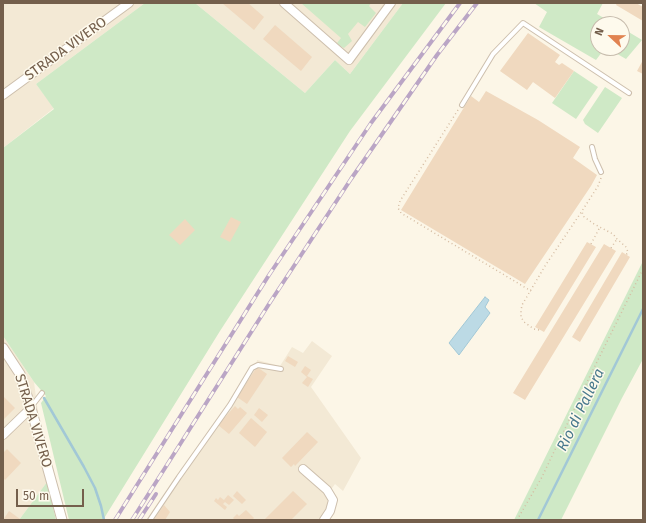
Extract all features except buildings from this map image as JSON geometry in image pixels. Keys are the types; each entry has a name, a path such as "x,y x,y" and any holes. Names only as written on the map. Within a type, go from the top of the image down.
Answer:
{"street":[{"name":"STRADA VIVERO","path":"3,95 128,3"},
{"path":"284,3 348,60 391,3"},
{"name":"STRADA VIVERO","path":"3,348 20,374 62,520"},
{"path":"3,436 31,408"},
{"path":"303,469 327,490 333,500 330,511 324,520"}],"lane":[{"path":"462,105 493,54 523,23 629,93"},
{"path":"592,148 601,172"},
{"path":"150,520 230,405 252,368 258,365 281,369"},
{"path":"31,408 42,393"}],"path":[{"path":"462,105 400,200 398,208 402,213 531,291"},
{"path":"539,330 534,329 524,322 521,317 522,305 545,266 598,186 601,178 601,172"},
{"path":"582,210 583,216 613,234 616,239 626,247 628,252 626,255"},
{"path":"591,244 600,227"},
{"path":"611,248 616,239"},
{"path":"517,520 542,477 643,268"}],"shaded area":[{"path":"3,3 145,3 36,84 54,108 3,148"},
{"path":"195,3 403,3 350,74 335,60 305,93"},
{"path":"3,336 34,382 47,482 19,520 3,520"},
{"path":"312,341 332,356 311,387 361,458 343,491 335,484 327,495 328,507 319,520 152,520 256,367 257,360 280,366 292,347 303,353"}],"green space":[{"path":"145,3 195,3 305,93 335,60 350,74 403,3 446,3 350,131 220,331 103,520 69,520 41,403 46,396 34,382 3,336 3,148 54,109 36,84"},
{"path":"301,3 371,3 369,6 376,13 365,27 358,22 348,34 352,41 344,48 337,43 341,38"},
{"path":"534,3 603,3 597,14 600,16 590,16 590,56 599,56 596,60 539,27 547,12"},
{"path":"630,33 642,40 630,54"},
{"path":"621,56 629,56 626,59"},
{"path":"574,71 598,87 576,119 552,103"},
{"path":"605,87 622,98 598,133 585,124 583,120"},
{"path":"643,261 643,359 561,520 514,520"},
{"path":"47,482 56,520 19,520"}],"water":[{"path":"485,297 489,300 485,307 490,313 459,355 449,343"}],"waterway":[{"name":"Rio di Pallera","path":"538,520 643,309"},
{"path":"44,398 95,488 104,520"}],"railway":[{"path":"115,520 269,275 371,123 460,3"},
{"path":"132,520 269,304 351,179 437,55 477,3"},
{"path":"139,520 156,494"}]}
